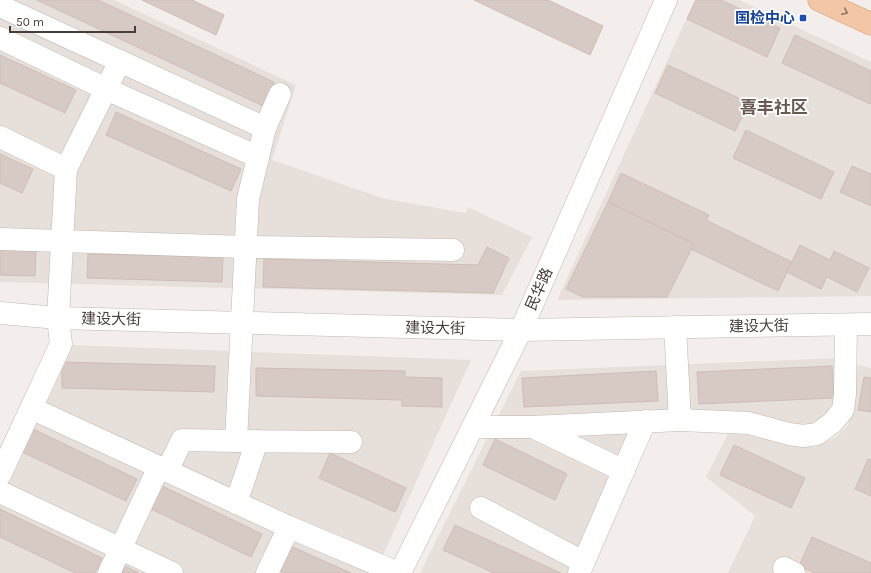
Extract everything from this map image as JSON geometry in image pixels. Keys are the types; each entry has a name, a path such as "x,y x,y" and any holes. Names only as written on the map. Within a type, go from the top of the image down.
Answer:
{"main road":[{"path":"819,0 871,24"}],"street":[{"name":"民华路","path":"399,573 521,330 666,0"},
{"path":"0,6 265,128"},
{"path":"0,38 106,89 258,157"},
{"path":"0,475 61,344 58,318 66,169 120,61"},
{"path":"236,503 246,441 243,323 248,199 265,128 280,94"},
{"path":"0,137 66,169"},
{"path":"0,239 246,247 453,250"},
{"name":"建设大街","path":"0,313 58,318 521,330 871,324"},
{"path":"473,427 532,427 680,420 749,423 788,434 803,436 817,434 832,424 843,410 845,394 846,325"},
{"path":"675,328 680,420"},
{"path":"31,408 289,528 399,573"},
{"path":"481,508 581,568 645,421"},
{"path":"532,427 624,472"},
{"path":"109,573 120,548 163,469 182,440 351,442"},
{"path":"0,492 172,573"},
{"path":"267,573 289,528"}],"shaded area":[{"path":"0,0 114,0 296,85 272,160 382,198 465,213 468,207 532,237 502,295 0,282"},
{"path":"695,0 739,0 871,62 871,296 557,300"},
{"path":"70,345 471,360 375,573 0,573 0,494"},
{"path":"839,358 842,430 647,423 581,573 420,573 521,371"},
{"path":"858,365 871,368 871,573 728,573 755,516 706,477 729,432 815,447 836,437 848,425"}],"building":[{"path":"37,0 98,0 274,82 263,106"},
{"path":"142,0 192,0 224,15 216,35"},
{"path":"474,0 548,0 603,26 590,55"},
{"path":"696,0 721,0 780,28 767,57 687,19"},
{"path":"795,35 871,71 870,104 782,63"},
{"path":"0,55 76,90 65,113 0,83"},
{"path":"668,65 749,103 735,131 655,93"},
{"path":"116,112 241,169 231,191 106,135"},
{"path":"746,130 834,172 821,199 733,158"},
{"path":"0,154 33,169 22,193 0,183"},
{"path":"852,166 871,174 871,206 840,192"},
{"path":"621,173 709,215 706,220 792,262 778,291 691,249 694,244 608,202"},
{"path":"608,202 694,244 667,297 583,297 566,289"},
{"path":"800,245 830,260 834,251 869,268 857,292 827,277 821,289 787,272"},
{"path":"487,247 509,258 493,293 263,287 264,259 478,265"},
{"path":"0,250 36,251 35,276 0,275"},
{"path":"88,254 223,257 222,282 87,278"},
{"path":"62,362 215,366 214,392 62,388"},
{"path":"832,366 834,398 699,404 697,372"},
{"path":"256,368 405,371 405,377 442,378 442,407 402,406 402,400 256,396"},
{"path":"656,371 658,401 524,407 522,378"},
{"path":"864,377 871,378 871,412 858,410"},
{"path":"33,429 137,479 126,501 22,452"},
{"path":"495,439 567,474 555,500 483,465"},
{"path":"734,445 805,478 791,508 720,475"},
{"path":"330,453 406,488 395,512 319,478"},
{"path":"868,459 871,460 871,496 855,489"},
{"path":"158,484 262,534 251,557 147,507"},
{"path":"0,509 102,558 95,573 75,573 0,537"},
{"path":"455,525 561,573 494,573 443,550"},
{"path":"812,537 871,563 871,573 815,573 799,566"},
{"path":"288,545 351,573 285,573 278,570"},
{"path":"121,564 139,573 117,573"}],"place":[{"name":"国检中心","path":"803,18"}],"district":[{"name":"喜丰社区","path":"774,107"}]}
